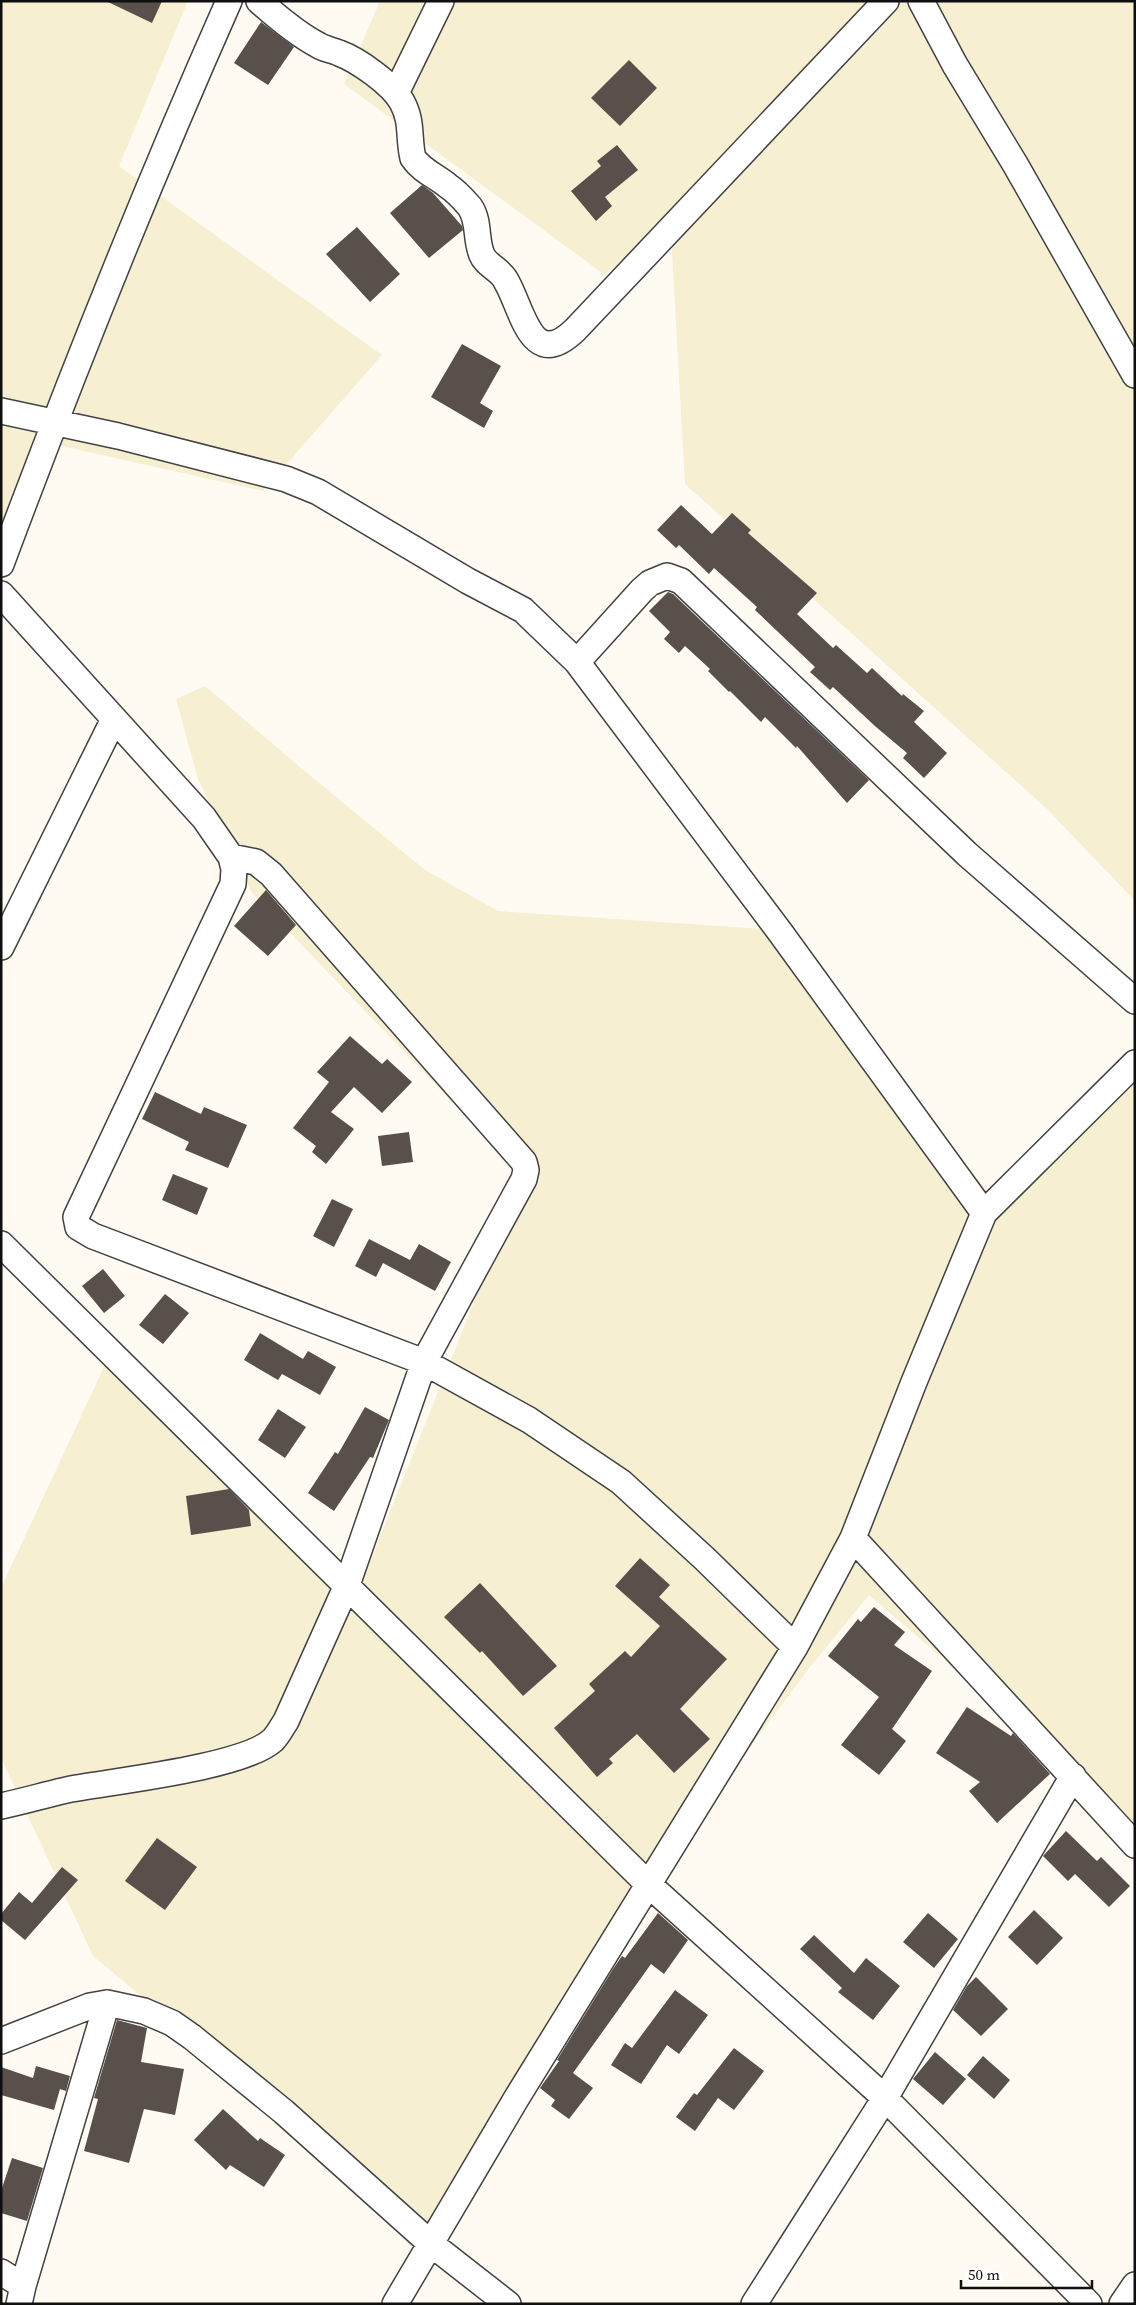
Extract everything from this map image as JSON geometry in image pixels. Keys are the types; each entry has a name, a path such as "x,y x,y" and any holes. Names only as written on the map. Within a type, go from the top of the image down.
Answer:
{"street":[{"path":"1,564 54,423 160,159 229,1"},
{"path":"259,1 318,46 340,53 367,69 396,93 408,115 412,132 413,158 425,171 448,186 469,206 477,224 477,240 482,256 504,277 530,334 540,343 556,344 564,341 575,330 886,1"},
{"path":"396,93 441,1"},
{"path":"921,1 955,65 1132,365"},
{"path":"1,411 118,436 286,479 318,492 468,581 523,610 576,662 780,932 984,1213"},
{"path":"576,662 650,583 667,576 681,581 967,854 1135,1001"},
{"path":"1,594 113,721 204,818 232,857 233,884 76,1216 78,1227 93,1236 424,1362 529,1420 621,1482 705,1559 795,1647"},
{"path":"1,947 113,721"},
{"path":"1,1806 69,1790 224,1761 256,1750 274,1740 286,1721 347,1586 424,1362 524,1179 526,1170 524,1162 271,874 256,862 232,857"},
{"path":"395,2304 647,1883 712,1783 795,1647 853,1538 914,1382 984,1213 1135,1063"},
{"path":"1,1244 647,1883 886,2098 1089,2304"},
{"path":"853,1538 1135,1845"},
{"path":"754,2304 886,2098 1073,1776"},
{"path":"21,2295 107,2003"},
{"path":"1,2040 90,2006 107,2003 129,2007 159,2017 192,2037 284,2112 430,2243 508,2304"},
{"path":"1,2272 21,2295"},
{"path":"1122,2304 1135,2285"}],"shaded area":[{"path":"1,1 188,1 119,166 382,355 263,491 48,443 1,576"},
{"path":"380,1 1135,1 1135,901 1046,808 685,484 670,217 605,275 344,84"},
{"path":"205,686 425,870 498,911 764,929 991,1195 1135,1080 1135,1823 869,1595 810,1667 650,1881 428,2236 93,1956 1,1758 1,1588 105,1365 351,1609 524,1177 252,893 198,779 176,699"}],"building":[{"path":"106,1 162,1 152,23"},
{"path":"261,22 294,47 268,85 234,63"},
{"path":"629,60 657,88 620,126 591,98"},
{"path":"617,145 638,170 605,197 612,206 596,221 571,191 601,166 597,161"},
{"path":"422,185 433,193 462,226 463,230 429,258 390,213"},
{"path":"357,227 400,274 370,302 326,254"},
{"path":"462,344 501,366 480,403 493,411 484,428 431,397"},
{"path":"681,505 712,534 732,513 751,530 748,533 817,593 797,614 833,648 836,645 867,673 872,668 902,696 903,694 924,711 914,722 947,753 924,778 903,758 907,753 833,687 830,690 810,672 815,667 755,610 757,607 714,568 709,574 679,545 676,548 657,530"},
{"path":"668,592 673,594 869,780 847,803 797,746 796,748 765,717 761,722 685,646 679,653 664,639 670,632 649,611"},
{"path":"266,890 296,925 268,956 234,926"},
{"path":"350,1036 382,1064 387,1059 412,1082 382,1113 354,1087 331,1112 354,1129 326,1164 312,1152 316,1146 293,1128 329,1082 317,1072"},
{"path":"155,1092 201,1114 204,1107 247,1125 228,1168 185,1150 189,1142 142,1119"},
{"path":"409,1132 413,1162 382,1166 378,1136"},
{"path":"173,1174 208,1188 197,1215 162,1200"},
{"path":"332,1199 353,1209 334,1247 313,1236"},
{"path":"369,1239 410,1260 419,1244 451,1262 435,1291 383,1263 376,1277 355,1266"},
{"path":"103,1269 125,1296 104,1313 82,1286"},
{"path":"165,1294 189,1313 163,1344 139,1325"},
{"path":"260,1333 303,1359 308,1351 336,1367 320,1395 282,1374 278,1380 244,1360"},
{"path":"365,1407 389,1420 373,1458 370,1457 334,1511 308,1493 335,1452 338,1454"},
{"path":"278,1409 306,1427 285,1458 258,1440"},
{"path":"229,1489 249,1510 251,1526 191,1535 186,1496"},
{"path":"640,1558 670,1585 659,1597 727,1659 680,1709 710,1739 674,1773 637,1734 609,1759 613,1763 597,1777 554,1728 595,1691 589,1684 625,1651 631,1657 660,1626 615,1586"},
{"path":"480,1583 557,1666 523,1696 482,1651 480,1653 444,1617"},
{"path":"874,1607 905,1632 894,1645 932,1671 892,1729 906,1741 879,1775 841,1745 879,1697 828,1656 858,1619 861,1622"},
{"path":"967,1707 1011,1736 1013,1733 1050,1774 997,1823 969,1791 980,1782 936,1753"},
{"path":"1066,1831 1097,1861 1101,1857 1130,1886 1109,1907 1075,1874 1068,1881 1043,1856"},
{"path":"157,1838 197,1867 165,1910 125,1881"},
{"path":"62,1867 78,1880 25,1940 1,1920 1,1914 19,1892 32,1903"},
{"path":"1034,1910 1063,1938 1037,1965 1008,1937"},
{"path":"658,1913 688,1940 664,1974 651,1964 573,2073 593,2088 569,2119 551,2106 555,2100 540,2088 559,2061 557,2060 613,1969 622,1956 625,1958"},
{"path":"928,1913 958,1939 934,1968 903,1942"},
{"path":"814,1935 854,1973 866,1958 900,1986 873,2020 838,1992 842,1988 800,1949"},
{"path":"976,1977 1008,2009 981,2036 953,2010 967,1986"},
{"path":"675,1990 708,2015 679,2054 667,2045 641,2084 611,2065 625,2043 632,2048"},
{"path":"117,2020 147,2028 141,2062 184,2069 175,2115 144,2109 129,2163 84,2151 98,2099 94,2098"},
{"path":"734,2048 764,2071 734,2110 718,2098 695,2131 676,2117 694,2093 697,2095"},
{"path":"935,2052 966,2079 943,2105 913,2079"},
{"path":"983,2056 1010,2080 994,2099 967,2075"},
{"path":"36,2066 70,2076 66,2091 60,2089 54,2110 1,2095 1,2067 33,2078"},
{"path":"223,2109 258,2141 260,2138 285,2155 264,2187 230,2165 226,2170 194,2140"},
{"path":"12,2158 43,2168 27,2221 1,2213 1,2191"}]}
